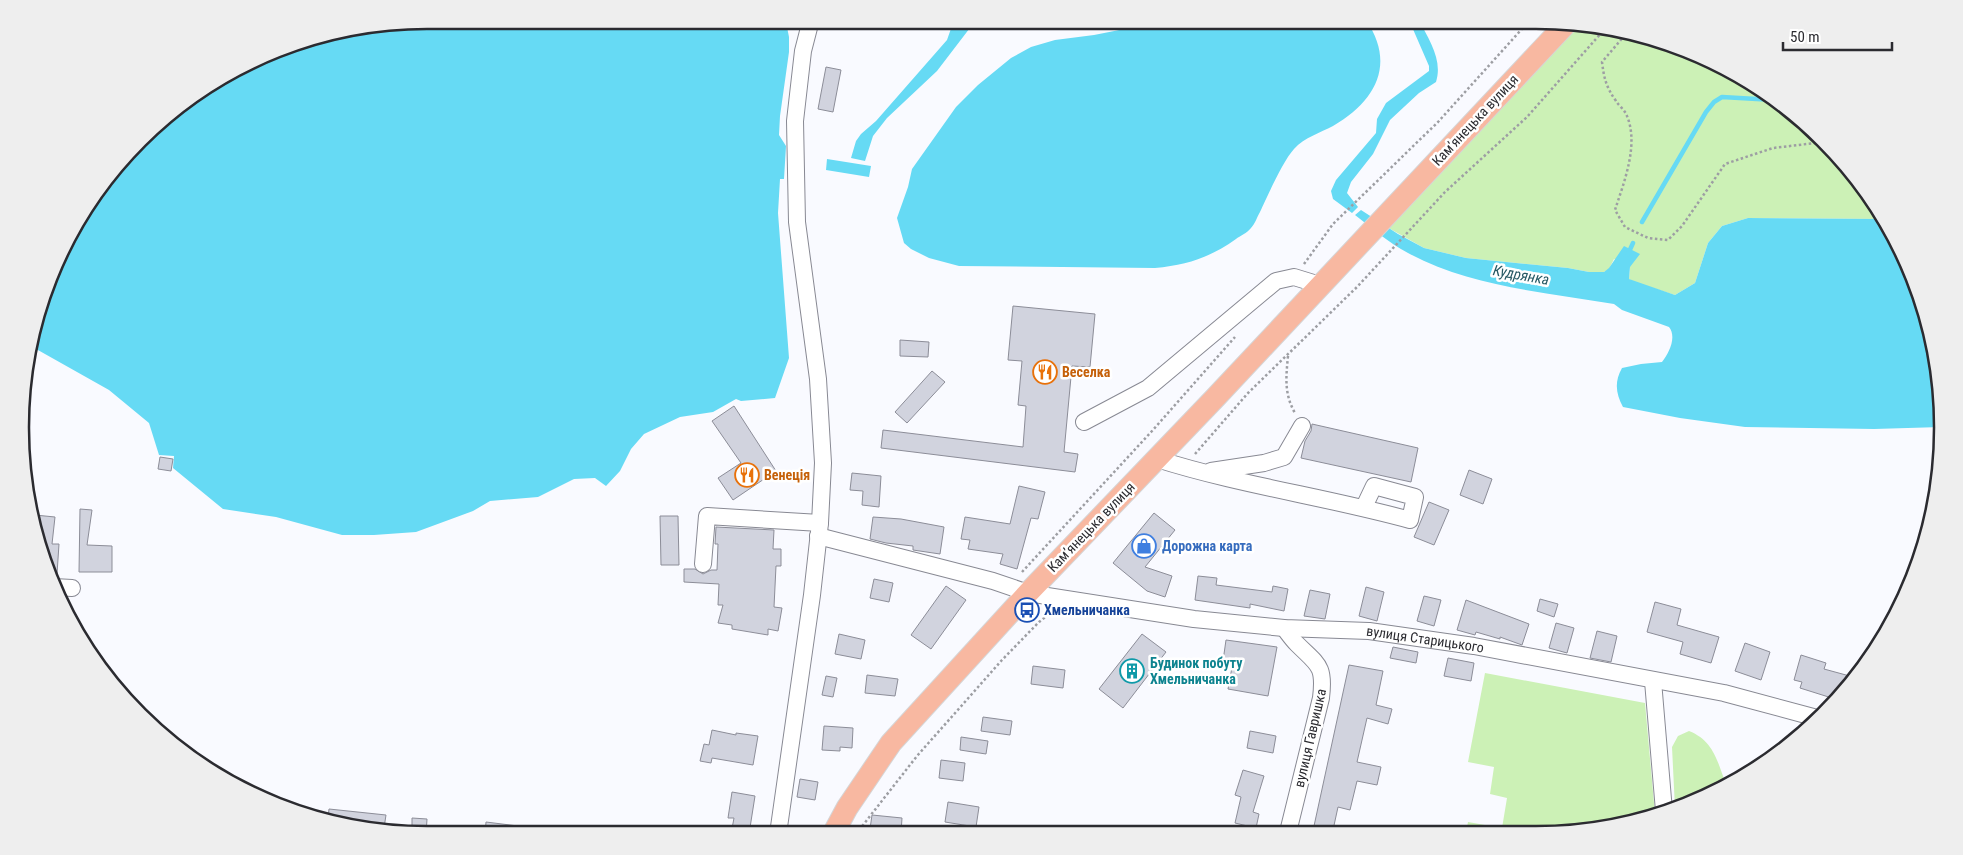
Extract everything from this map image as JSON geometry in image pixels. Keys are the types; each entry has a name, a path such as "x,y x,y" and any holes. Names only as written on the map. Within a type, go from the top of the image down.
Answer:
{"main road":[{"name":"Камʼянецька вулиця","path":"837,826 847,808 891,743 1018,590 1157,459 1560,30"}],"street":[{"path":"779,826 812,595 823,463 819,387 797,222 795,130 804,51 809,29"},
{"path":"1084,422 1148,388 1276,281 1294,277 1320,285"},
{"path":"1201,473 1264,463 1284,457 1302,426"},
{"path":"1157,459 1201,473 1364,507 1410,520 1415,496 1374,486 1364,507"},
{"name":"вулиця Старицького","path":"703,564 707,516 819,529 1018,590 1069,600 1194,619 1284,628 1369,631 1474,646 1724,693 1809,716"},
{"path":"62,587 72,588"},
{"name":"вулиця Гавришка","path":"1284,628 1296,643 1320,666 1323,680 1321,698 1289,826"},
{"path":"1653,681 1664,805"}],"path":[{"path":"1294,277 1333,224 1438,122 1522,29"},
{"path":"1184,467 1248,394 1357,287 1445,192 1527,117 1600,34"},
{"path":"1622,38 1602,62 1604,80 1616,102 1627,115 1631,134 1630,153 1614,210 1625,227 1648,238 1668,240 1682,226 1725,164 1773,148 1814,143"},
{"path":"1018,590 1152,431 1241,330"},
{"path":"1288,354 1285,384 1289,402 1302,426"},
{"path":"862,826 917,756 1002,660 1040,622 1069,600"}],"green space":[{"path":"1570,31 1613,36 1639,42 1688,59 1735,82 1778,111 1817,146 1852,185 1875,219 1748,218 1722,226 1708,243 1695,283 1675,295 1634,282 1629,279 1630,267 1614,259 1609,269 1604,272 1589,272 1568,268 1466,258 1424,248 1385,226"},
{"path":"1485,673 1645,703 1654,808 1613,819 1588,823 1502,826 1507,798 1490,794 1494,767 1468,762"},
{"path":"1689,731 1704,740 1717,760 1724,779 1675,801 1672,747 1678,736"},
{"path":"1468,822 1491,826 1467,826"}],"water":[{"path":"428,29 787,29 789,52 779,135 786,146 784,179 780,179 778,213 789,358 775,398 741,401 736,399 713,412 680,417 644,434 631,449 620,471 606,486 595,478 574,479 538,497 490,501 473,511 416,532 342,535 276,517 223,509 173,468 174,456 159,455 149,423 109,390 36,349 42,324 59,275 82,228 111,185 128,165 185,111 228,82 275,59 299,50 324,42 375,32"},
{"path":"951,29 969,29 937,71 887,118 873,136 865,161 851,158 856,141 861,134 876,121 947,40"},
{"path":"1124,29 1371,29 1380,52 1380,66 1377,80 1361,105 1333,126 1308,138 1290,154 1249,230 1226,246 1197,260 1155,268 959,266 929,258 911,249 904,243 897,218 912,169 956,107 978,85 1011,58 1031,47 1055,40"},
{"path":"1413,29 1424,29 1431,43 1438,66 1436,82 1419,93 1390,120 1373,154 1351,182 1347,193 1358,207 1352,213 1333,199 1331,191 1336,180 1376,133 1377,119 1386,103 1429,71 1429,66"},
{"path":"827,159 871,166 869,177 826,170"},
{"name":"Кудрянка","path":"1361,210 1424,248 1466,258 1568,268 1589,272 1604,272 1609,268 1624,246 1640,254 1630,267 1629,279 1675,295 1695,283 1708,243 1722,226 1748,218 1875,219 1904,275 1921,324 1931,375 1934,427 1874,429 1745,427 1680,418 1623,407 1617,388 1619,373 1622,368 1662,362 1672,340 1669,327 1622,310 1614,304 1508,287 1457,274 1401,249 1355,215"}],"building":[{"path":"826,67 841,70 833,112 818,109"},
{"path":"1013,306 1095,314 1090,367 1072,366 1064,452 1078,454 1075,472 881,448 883,430 1023,447 1026,406 1018,405 1022,361 1008,360"},
{"path":"900,340 929,342 928,357 900,356"},
{"path":"932,371 945,382 907,423 895,412"},
{"path":"734,406 776,471 733,500 718,478 741,463 712,421"},
{"path":"1312,424 1418,448 1411,482 1301,458"},
{"path":"160,457 173,459 171,471 158,469"},
{"path":"1469,470 1492,479 1483,504 1460,495"},
{"path":"852,473 881,476 879,507 862,505 863,491 850,490"},
{"path":"1019,486 1045,492 1038,519 1031,518 1017,569 1000,564 1003,554 968,549 970,540 961,539 965,517 1010,524"},
{"path":"1429,502 1449,510 1434,545 1414,537"},
{"path":"80,509 92,510 87,545 112,546 112,572 79,572"},
{"path":"1154,513 1175,530 1145,567 1172,576 1165,597 1147,591 1113,563"},
{"path":"38,515 55,517 52,544 59,544 57,574"},
{"path":"660,516 678,516 679,565 661,565"},
{"path":"873,517 901,519 944,527 940,554 913,550 913,546 870,539"},
{"path":"716,527 774,530 773,549 781,549 781,566 776,566 774,607 782,608 778,631 768,629 768,635 732,629 732,625 718,623 723,605 718,605 719,584 684,582 684,569 695,569 703,574 711,570 717,570 718,544 715,544"},
{"path":"1198,576 1217,578 1216,585 1272,592 1273,586 1288,589 1284,611 1250,604 1250,608 1195,600"},
{"path":"874,579 893,583 889,602 870,598"},
{"path":"946,586 966,600 931,649 911,635"},
{"path":"1366,587 1384,592 1377,621 1359,616"},
{"path":"1310,590 1330,594 1325,619 1304,616"},
{"path":"1424,596 1441,600 1434,626 1417,621"},
{"path":"1540,599 1558,604 1554,617 1537,611"},
{"path":"1466,600 1529,624 1522,645 1500,637 1500,639 1476,632 1475,635 1457,630"},
{"path":"1655,602 1681,609 1677,625 1719,637 1711,663 1680,654 1683,642 1647,632"},
{"path":"1556,623 1574,628 1567,653 1549,648"},
{"path":"1597,631 1617,636 1611,662 1590,658"},
{"path":"839,634 865,640 861,659 835,654"},
{"name":"Будинок побуту Хмельничанка","path":"1142,634 1166,652 1123,708 1099,689"},
{"path":"1226,640 1277,647 1268,696 1228,689 1233,662 1223,661"},
{"path":"1745,643 1770,652 1761,680 1735,671"},
{"path":"1393,647 1418,652 1416,663 1390,658"},
{"path":"1801,655 1826,663 1824,669 1847,675 1828,697 1800,688 1802,682 1794,680"},
{"path":"1448,658 1474,663 1471,681 1444,676"},
{"path":"1349,665 1383,671 1376,705 1392,709 1388,724 1367,718 1357,762 1381,767 1377,785 1357,781 1350,810 1338,807 1334,826 1314,826"},
{"path":"1033,666 1065,670 1063,688 1031,684"},
{"path":"867,675 898,679 895,696 865,693"},
{"path":"826,676 837,678 833,697 822,695"},
{"path":"983,717 1012,721 1010,735 981,731"},
{"path":"824,726 853,728 852,748 840,747 840,751 822,750"},
{"path":"712,730 736,735 736,733 758,736 753,765 712,758 711,763 700,761 704,744 709,745"},
{"path":"1250,731 1276,736 1273,753 1247,748"},
{"path":"961,737 988,741 986,754 960,750"},
{"path":"941,760 965,763 963,781 939,778"},
{"path":"1243,770 1264,776 1253,812 1259,814 1256,826 1235,823 1241,797 1235,795"},
{"path":"800,779 818,782 815,800 797,797"},
{"path":"732,792 755,796 750,826 732,826 734,818 728,818"},
{"path":"948,802 979,807 976,826 945,822"},
{"path":"329,809 386,815 385,824 328,814"},
{"path":"872,815 902,818 901,826 870,826"},
{"path":"412,818 427,819 427,826 412,825"},
{"path":"486,822 518,826 486,826"}],"waterway":[{"path":"1642,222 1706,112 1714,102 1722,97 1762,99"},
{"path":"1628,254 1633,243"}],"place":[{"name":"Веселка","path":"1045,372"},
{"name":"Венеція","path":"747,475"},
{"name":"Дорожна карта","path":"1144,546"},
{"name":"Хмельничанка","path":"1027,610"},
{"name":"Будинок побуту Хмельничанка","path":"1132,671"}]}
